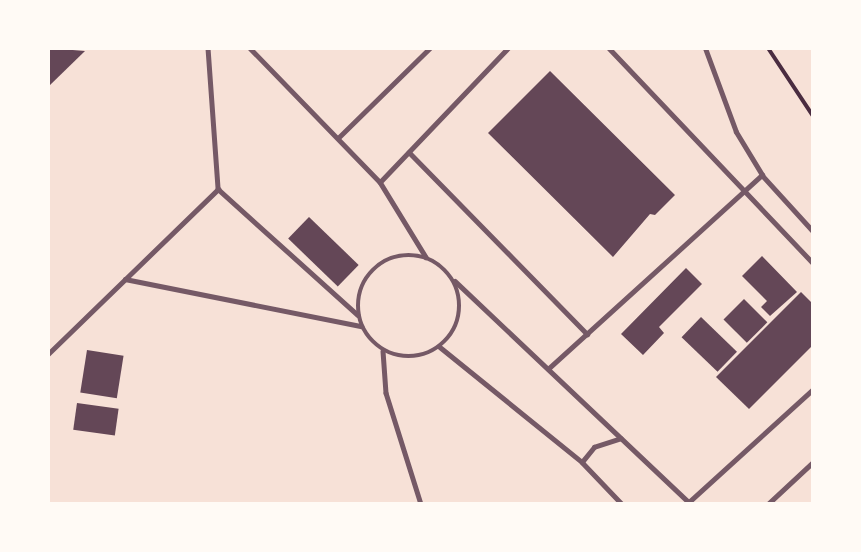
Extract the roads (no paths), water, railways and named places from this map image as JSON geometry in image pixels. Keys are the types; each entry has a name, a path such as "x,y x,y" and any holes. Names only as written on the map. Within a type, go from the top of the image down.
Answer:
{"lane":[{"path":"208,48 218,189 358,315"},
{"path":"250,48 380,182 426,257"},
{"path":"339,138 430,48"},
{"path":"380,182 508,48"},
{"path":"609,48 813,263"},
{"path":"705,48 736,132 762,175 813,231"},
{"path":"409,152 587,334"},
{"path":"548,369 762,175"},
{"path":"48,354 218,189"},
{"path":"454,282 460,299 460,317 452,334 440,347 412,358 383,351 361,326 358,315 361,285 375,267 396,256 426,257 442,266 454,282 690,503 813,389"},
{"path":"125,279 361,326"},
{"path":"440,347 582,462 622,504"},
{"path":"383,351 386,393 421,504"},
{"path":"582,462 594,447 621,438"},
{"path":"768,504 813,462"}]}
